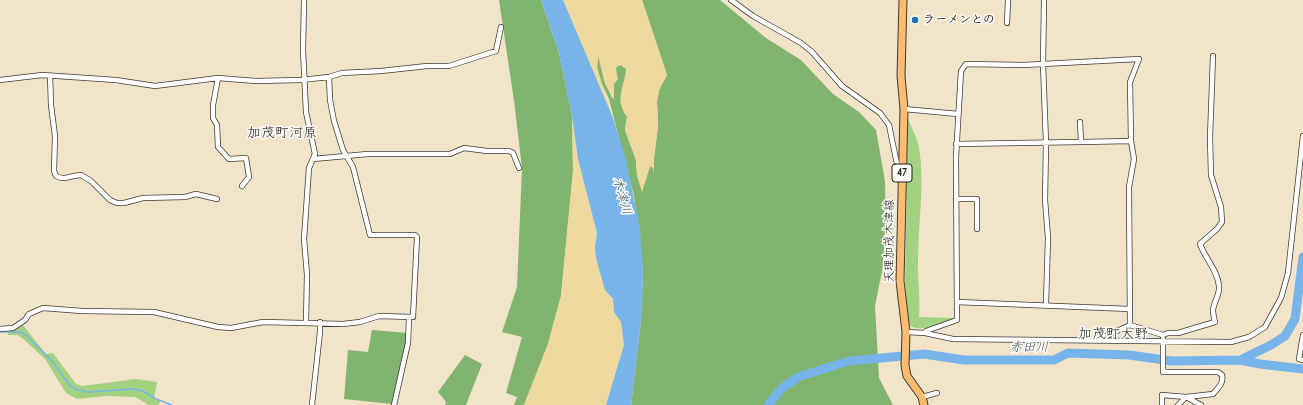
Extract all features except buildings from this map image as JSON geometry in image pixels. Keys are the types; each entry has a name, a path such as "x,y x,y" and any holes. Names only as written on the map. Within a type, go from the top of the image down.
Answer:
{"main road":[{"name":"天理加茂木津線","path":"903,0 901,76 904,109 900,280 906,332 905,365 910,382 922,397 924,405"}],"street":[{"path":"304,0 303,50 306,112 315,154 309,168 304,239 307,275 306,322"},
{"path":"731,0 753,16 800,43 812,52 842,86 880,113 889,125 899,174 902,178"},
{"path":"1007,23 1008,0"},
{"path":"1044,0 1043,64 1046,143 1045,200 1048,238 1046,304"},
{"path":"0,80 50,76 116,80 155,86 218,78 256,81 305,80 329,77 342,73 381,71 427,66 449,66 496,51 501,27"},
{"path":"1098,340 1130,325 1163,335 1168,333 1178,333 1215,322 1213,309 1219,295 1219,285 1216,274 1205,257 1200,244 1217,229 1222,222 1221,207 1211,175 1210,138 1213,56"},
{"path":"925,333 926,331 957,320 956,144 961,71 964,65 1043,64 1139,59 1130,82 1131,141 1134,159 1129,187 1130,325"},
{"path":"50,76 50,99 55,136 54,171 56,176 68,178 81,175 96,186 110,200 117,203 124,203 143,198 186,197 196,194 217,199"},
{"path":"0,330 13,328 25,320 29,314 43,308 82,312 154,312 224,327 263,322 320,322 343,324 360,322 379,316 413,317 417,237 415,235 370,235 353,167 346,155 330,100 329,77"},
{"path":"218,78 213,105 218,147 229,159 246,158 249,177 242,186"},
{"path":"904,109 958,114"},
{"path":"1080,122 1081,142"},
{"path":"906,332 925,333 953,339 1232,342 1249,337 1265,327 1275,310 1286,284 1303,136"},
{"path":"956,144 1131,141"},
{"path":"313,159 346,155 450,154 464,148 487,151 509,150 513,153 519,168"},
{"path":"956,199 978,199 977,228"},
{"path":"956,302 1023,306 1046,304 1130,309"},
{"path":"394,405 408,343 409,317"},
{"path":"312,405 320,322"},
{"path":"1162,405 1162,395 1186,397 1213,394 1223,379 1222,375 1218,372 1163,372 1163,335"},
{"path":"1303,335 1299,359 1303,360"},
{"path":"922,397 937,393"},
{"path":"1178,405 1186,397"},
{"path":"1186,397 1202,405"}],"green space":[{"path":"499,0 541,0 559,53 572,116 573,171 561,296 548,344 524,405 514,405 517,397 506,393 522,337 502,332 517,287 522,168"},
{"path":"642,0 720,0 766,38 801,60 833,94 859,112 876,130 885,181 886,224 882,271 875,306 879,378 893,405 631,405 641,321 643,271 634,196 609,99 601,82 597,67 598,55 612,99 615,70 617,66 621,65 626,69 627,117 625,130 636,160 637,175 642,191 650,166 653,168 658,126 657,102 659,90 667,75"},
{"path":"908,119 919,147 921,161 918,247 919,317 955,318 946,323 925,328 913,327 909,325 905,284"},
{"path":"22,324 46,354 53,353 76,384 82,386 136,379 157,382 154,399 160,401 159,405 149,405 135,397 105,396 77,399 66,393 45,359 22,338 17,335 8,335 8,332"},
{"path":"372,330 407,333 392,404 344,399 348,350 368,352"},
{"path":"465,355 482,364 466,405 445,405 446,402 438,392"}],"sand":[{"path":"563,0 642,0 667,75 659,90 657,102 658,126 654,155 654,174 653,168 650,166 642,192 637,175 636,160 625,130 627,117 623,111 620,99 626,69 621,65 617,66 616,69 618,79 614,84 614,100 605,84 598,56 597,68 613,118"},
{"path":"572,116 578,159 597,233 595,247 596,258 608,293 613,300 614,312 621,322 624,345 606,405 524,405 548,344 561,296 573,171"}],"water":[{"name":"木津川","path":"541,0 563,0 613,118 625,156 640,228 643,271 641,321 631,405 606,405 624,345 621,322 614,312 613,299 605,290 596,258 595,247 597,233 578,159 572,116 559,53"}],"waterway":[{"name":"赤田川","path":"768,405 781,389 798,377 849,361 924,354 964,360 1054,360 1068,353 1129,355 1172,361 1240,360 1271,345 1285,336 1295,319 1303,257"},
{"path":"0,332 21,332 26,335 52,361 70,386 78,390 90,392 133,389 143,391 156,399 172,405"},
{"path":"1240,360 1303,369"}],"place":[{"name":"ラーメンとの","path":"915,20"}],"district":[{"name":"加茂町河原","path":"282,133"},
{"name":"加茂町大野","path":"1113,334"}]}
